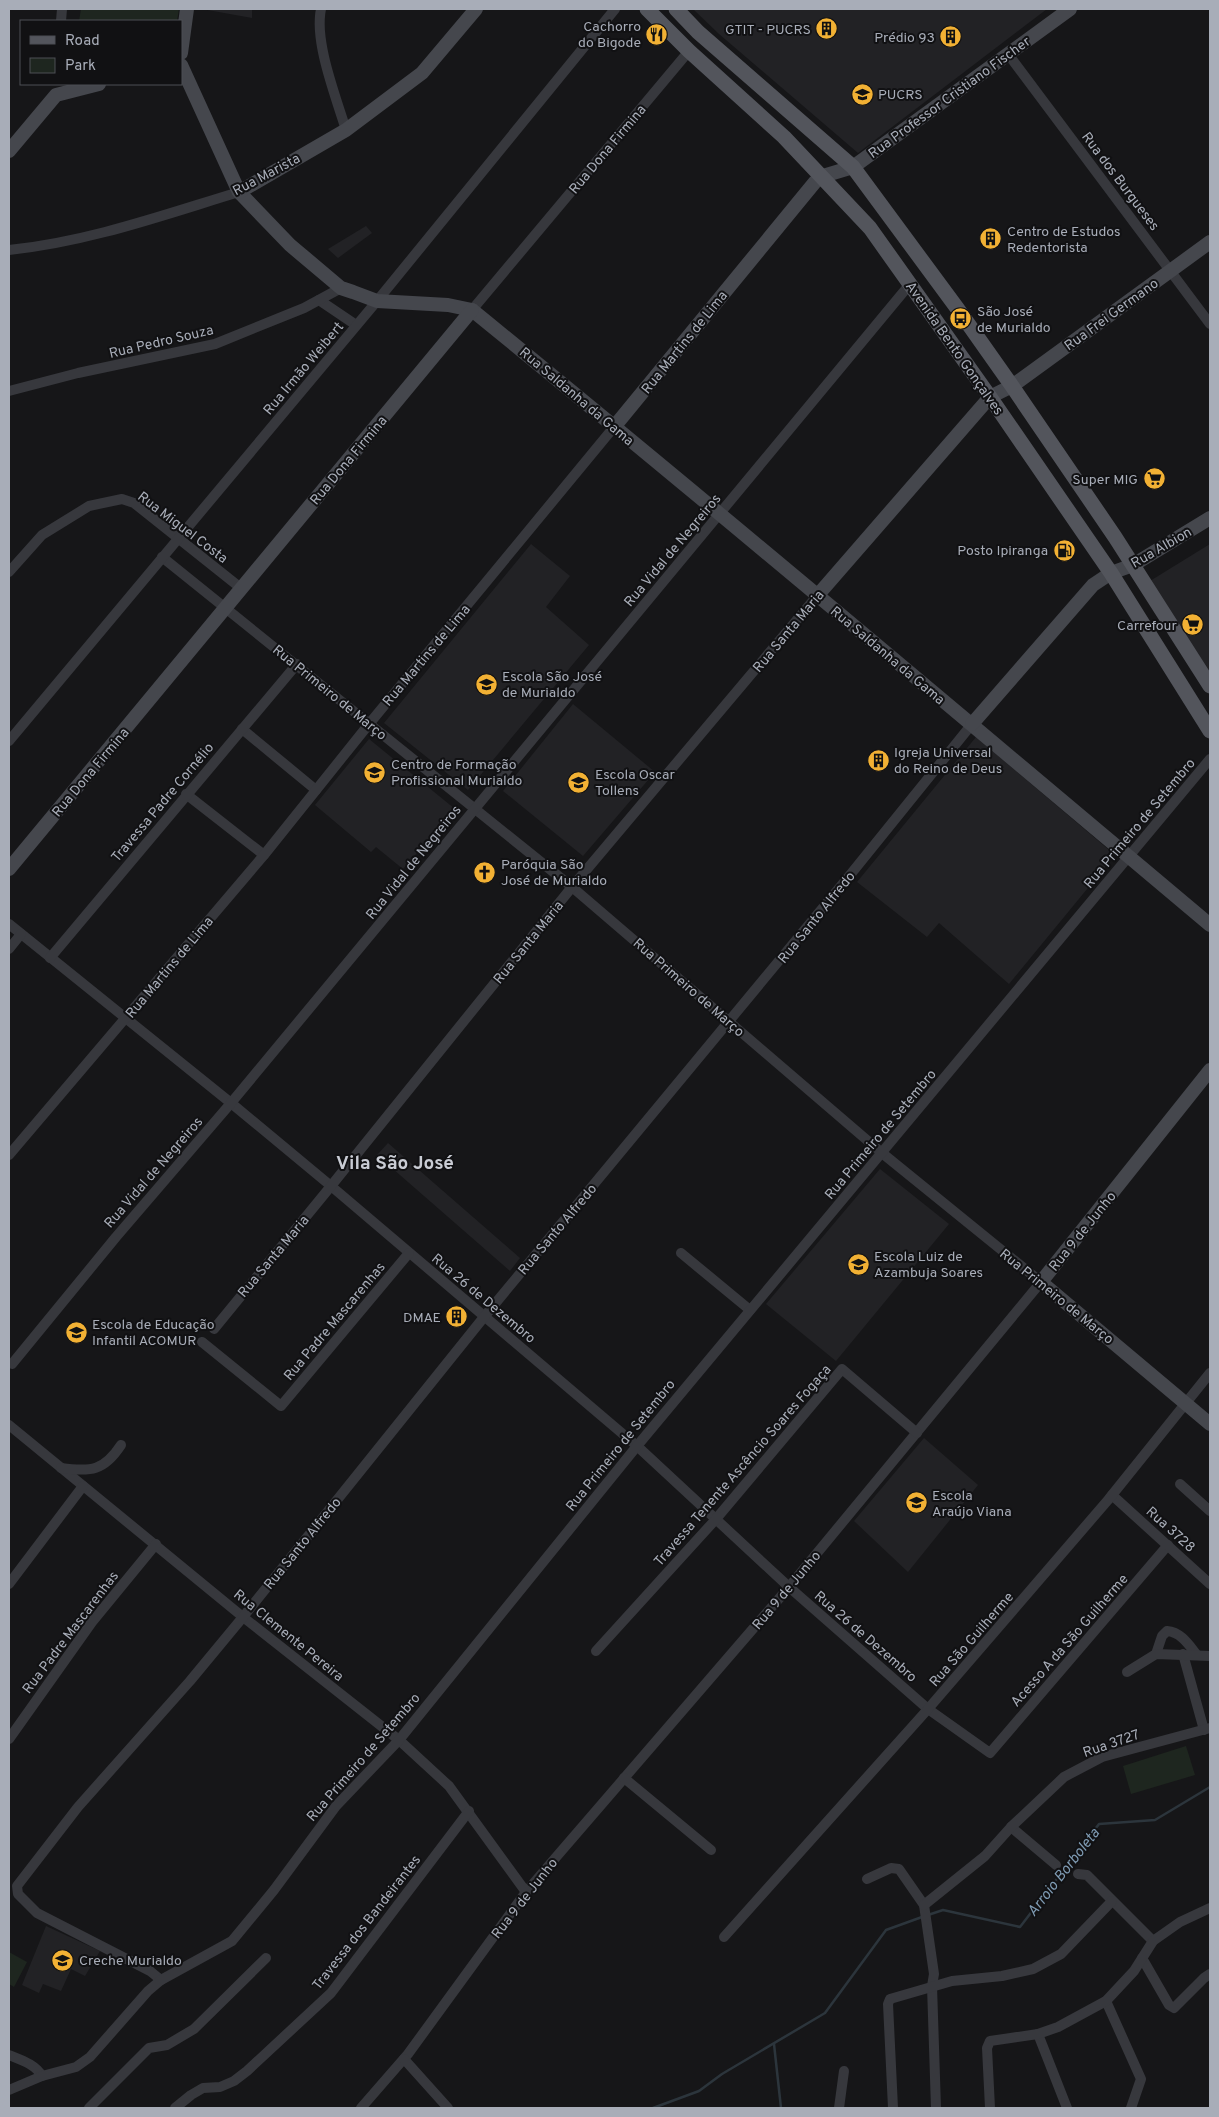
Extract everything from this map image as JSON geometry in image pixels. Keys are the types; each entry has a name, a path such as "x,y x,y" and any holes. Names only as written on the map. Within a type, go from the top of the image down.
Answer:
{"main road":[{"name":"Avenida Bento Gonçalves","path":"647,9 688,52 784,137 823,176 870,228 1110,573 1210,732"},
{"name":"Avenida Bento Gonçalves","path":"676,9 698,32 853,166 1012,386 1133,565 1210,686"}],"street":[{"path":"182,46 187,9"},
{"path":"321,9 318,22 320,32 330,77 346,130"},
{"name":"Rua Marista","path":"9,250 44,247 119,229 239,192 346,130 422,73 476,9"},
{"name":"Rua Irmão Weibert","path":"9,741 376,301 615,9"},
{"name":"Rua Professor Cristiano Fischer","path":"823,176 853,166 1070,9"},
{"name":"Rua Dona Firmina","path":"9,869 688,52"},
{"name":"Rua dos Burgueses","path":"1008,54 1210,324"},
{"path":"182,67 239,192 290,245 341,288 376,301 448,305 472,310"},
{"path":"9,151 56,89 90,85"},
{"name":"Rua Martins de Lima","path":"9,1155 264,855 369,724 815,182 823,176"},
{"name":"Rua Frei Germano","path":"1012,386 1210,242"},
{"name":"Rua Vidal de Negreiros","path":"12,1364 116,1237 231,1103 910,284"},
{"name":"Rua Pedro Souza","path":"9,391 78,373 215,344 304,308 341,288"},
{"path":"320,300 356,325"},
{"name":"Rua Saldanha da Gama","path":"472,310 721,513 817,596 1210,925"},
{"name":"Rua Santa Maria","path":"214,1329 572,887 817,596 990,398 1012,386"},
{"name":"Rua Miguel Costa","path":"9,572 42,535 89,506 122,499 134,504 242,589"},
{"name":"Rua Albion","path":"1110,573 1133,565 1210,518"},
{"name":"Rua Primeiro de Março","path":"162,557 572,887 882,1153 1041,1282 1210,1424"},
{"name":"Rua Santo Alfredo","path":"161,1980 150,1970 37,1913 18,1894 18,1886 78,1807 184,1688 243,1617 484,1317 729,1022 972,724 1093,585 1110,573"},
{"name":"Travessa Padre Cornélio","path":"50,958 297,664"},
{"path":"242,729 316,790"},
{"name":"Rua Primeiro de Setembro","path":"9,2090 42,2076 76,2067 90,2057 148,1991 161,1980 232,1941 274,1890 336,1806 399,1740 637,1446 1000,1014 1128,856 1210,759"},
{"path":"186,794 264,855"},
{"name":"Rua 26 de Dezembro","path":"9,924 331,1186 637,1446 789,1588 928,1709 990,1753"},
{"path":"9,949 21,934"},
{"name":"Rua 9 de Junho","path":"361,2108 404,2059 526,1892 789,1588 1041,1282 1210,1070"},
{"path":"681,1252 750,1310"},
{"name":"Rua Padre Mascarenhas","path":"202,1342 281,1406 409,1253"},
{"name":"Travessa Tenente Ascêncio Soares Fogaça","path":"596,1651 716,1519 842,1369 917,1433"},
{"name":"Rua São Guilherme","path":"724,1937 928,1709 1112,1495 1210,1373"},
{"name":"Rua Clemente Pereira","path":"9,1425 243,1617 399,1740 449,1786 526,1892"},
{"path":"61,1468 81,1471 101,1467 112,1458 121,1445"},
{"path":"1180,1484 1210,1511"},
{"path":"9,1584 83,1486"},
{"name":"Rua 3728","path":"1112,1495 1210,1584"},
{"name":"Rua Padre Mascarenhas","path":"9,1739 92,1622 156,1544"},
{"name":"Acesso A da São Guilherme","path":"990,1753 1168,1545"},
{"path":"1156,1654 1162,1636 1168,1631 1175,1632 1197,1654"},
{"path":"1127,1672 1156,1654 1197,1654 1210,1656"},
{"path":"1183,1654 1207,1729"},
{"name":"Rua 3727","path":"924,1905 985,1856 1011,1827 1064,1777 1102,1758 1207,1729"},
{"path":"624,1778 711,1850"},
{"name":"Travessa dos Bandeirantes","path":"175,2108 203,2088 220,2087 234,2081 331,1993 469,1811"},
{"path":"1011,1827 1056,1865"},
{"path":"866,1879 891,1868 899,1869 924,1905 934,1974 932,1986 936,2108"},
{"path":"1078,1874 1087,1875 1153,1941"},
{"path":"893,2108 888,2004 890,1999 952,1981 1002,1976 1033,1969 1061,1954 1112,1901"},
{"path":"990,2108 987,2048 990,2041 1038,2034 1058,2027 1106,2001 1124,1983 1153,1941 1180,1922 1210,1908"},
{"path":"89,2108 149,2048 167,2044 194,2029 266,1958"},
{"path":"1142,1958 1171,2008 1178,2007 1193,1989 1210,1974"},
{"path":"1106,2001 1141,2079 1131,2108"},
{"path":"1038,2034 1067,2108"},
{"path":"9,2054 30,2064 42,2076"},
{"path":"404,2059 448,2108"},
{"path":"839,2108 844,2070"}],"shaded area":[{"path":"202,9 252,9 252,18"},
{"name":"PUCRS","path":"693,9 1047,9 858,153 719,34"},
{"path":"366,226 372,233 338,258 328,249"},
{"name":"Escola São José de Murialdo","path":"531,544 570,576 546,607 589,645 468,790 384,723"},
{"name":"Carrefour","path":"1210,544 1210,679 1150,581"},
{"name":"Escola Oscar Tollens","path":"573,704 655,772 583,856 503,791"},
{"path":"976,737 1115,855 1009,984 939,923 927,937 857,882"},
{"name":"Centro de Formação Profissional Murialdo","path":"369,739 455,809 403,869 376,847 371,852 315,805"},
{"path":"388,1143 520,1258 510,1271 377,1155"},
{"name":"Escola Luiz de Azambuja Soares","path":"880,1169 949,1224 836,1361 766,1304"},
{"name":"Escola Araújo Viana","path":"924,1438 978,1485 908,1572 854,1521"},
{"name":"Creche Murialdo","path":"46,1926 100,1951 85,1976 71,1969 61,1991 43,1984 39,1993 22,1985"}],"green space":[{"path":"81,9 179,9 177,20 79,20"},
{"path":"1186,1746 1195,1775 1131,1794 1123,1766"},
{"path":"9,1952 27,1962 14,1987 9,1984"}],"waterway":[{"name":"Arroio Borboleta","path":"928,1915 943,1910 1020,1927 1099,1824 1155,1820 1210,1787"},
{"name":"Arroio Borboleta","path":"653,2108 699,2091 722,2074 825,2013 886,1930 922,1917"},
{"path":"774,2044 781,2108"}],"place":[{"name":"GTIT - PUCRS","path":"827,29"},
{"name":"Cachorro do Bigode","path":"657,34"},
{"name":"Prédio 93","path":"951,37"},
{"name":"PUCRS","path":"862,94"},
{"name":"Centro de Estudos Redentorista","path":"991,239"},
{"name":"São José de Murialdo","path":"961,319"},
{"name":"Super MIG","path":"1154,479"},
{"name":"Posto Ipiranga","path":"1064,550"},
{"name":"Carrefour","path":"1193,625"},
{"name":"Escola São José de Murialdo","path":"486,684"},
{"name":"Igreja Universal do Reino de Deus","path":"878,760"},
{"name":"Centro de Formação Profissional Murialdo","path":"375,772"},
{"name":"Escola Oscar Tollens","path":"579,782"},
{"name":"Paróquia São José de Murialdo","path":"485,872"},
{"name":"Escola Luiz de Azambuja Soares","path":"858,1264"},
{"name":"DMAE","path":"457,1317"},
{"name":"Escola de Educação Infantil ACOMUR","path":"76,1332"},
{"name":"Escola Araújo Viana","path":"916,1503"},
{"name":"Creche Murialdo","path":"63,1960"}],"district":[{"name":"Vila São José","path":"395,1162"}]}
